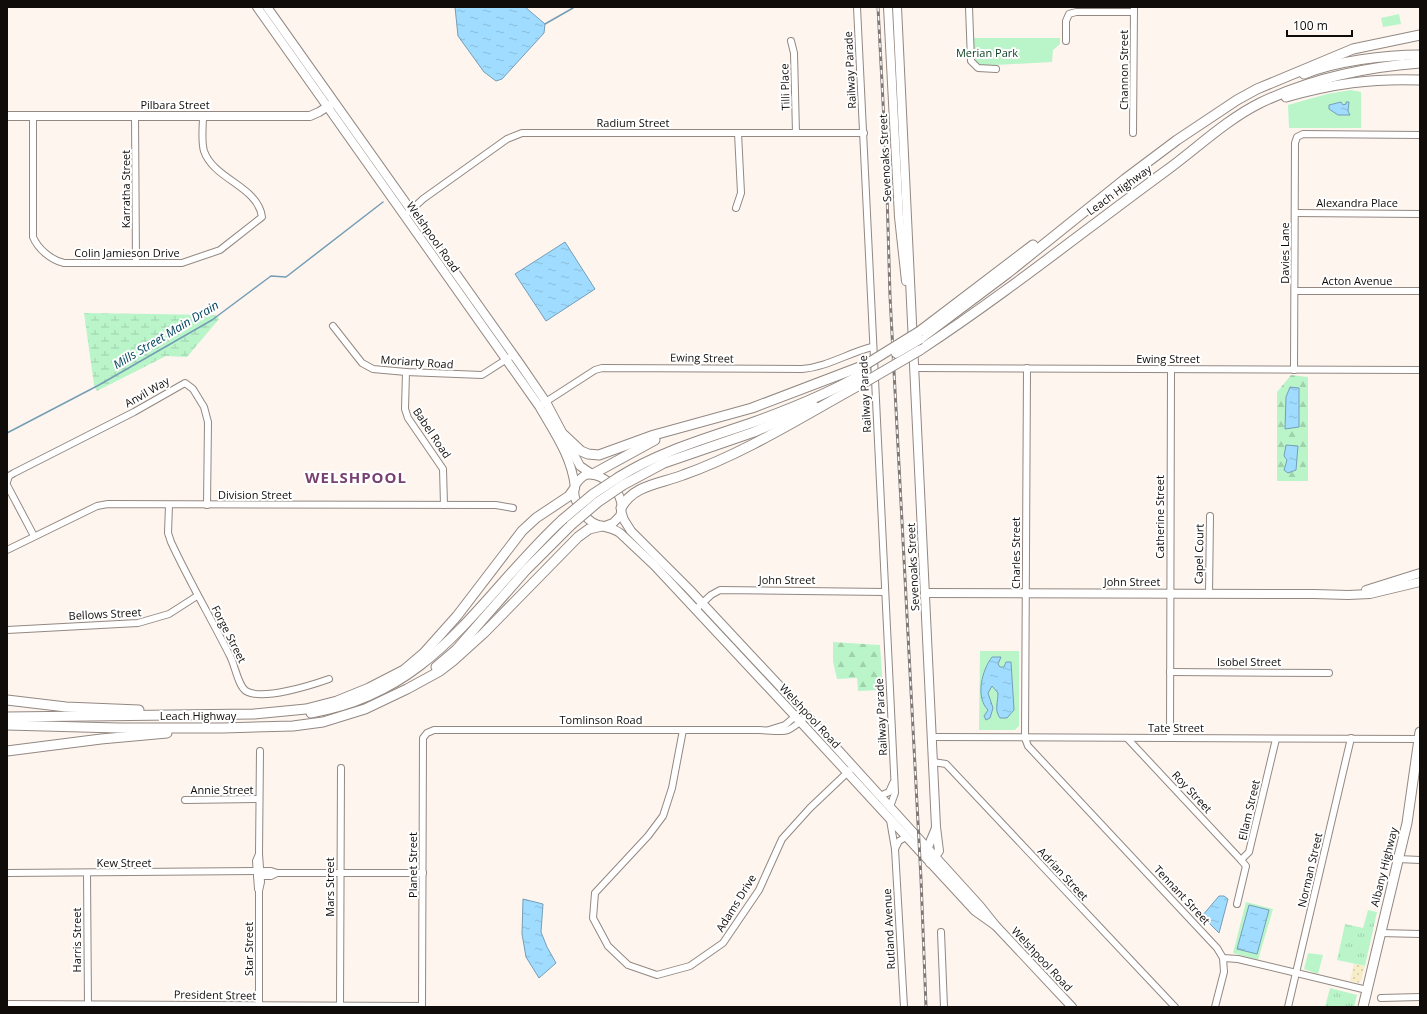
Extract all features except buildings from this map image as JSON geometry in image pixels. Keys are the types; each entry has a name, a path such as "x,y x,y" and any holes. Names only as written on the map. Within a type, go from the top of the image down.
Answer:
{"highway":[{"path":"920,335 928,326 1177,140 1237,100 1257,89 1353,49 1420,35"},
{"path":"1237,100 1309,72 1381,57 1420,55"},
{"name":"Leach Highway","path":"854,388 920,350 1035,268 1220,129 1252,107 1293,89 1356,71 1420,63"},
{"path":"1220,129 1286,98 1325,86 1363,80 1420,80"},
{"path":"385,700 420,679 456,650 526,570 571,525 634,468 676,449 807,402 832,391 865,368 920,335 987,289 1177,140"},
{"path":"928,326 987,289"},
{"path":"564,435 581,451 592,455 599,455 654,435 764,404 865,368"},
{"path":"254,714 300,715 354,702 384,689 432,657 479,612 538,542 593,494 664,463 754,432 854,388"},
{"path":"621,510 627,498 639,489 671,480 714,462 780,431 854,388"},
{"path":"592,474 612,465 650,442 715,418"},
{"path":"254,714 306,709 336,701 385,681 413,664 457,616 522,531 536,518 569,496 574,489"},
{"path":"385,700 440,671 454,661 484,633 578,537 589,529 603,526"},
{"path":"7,700 66,707 204,714"},
{"name":"Leach Highway","path":"7,726 223,728 293,726 323,722 365,709 385,700"},
{"name":"Leach Highway","path":"7,718 254,714"},
{"path":"7,751 102,739 223,728"},
{"name":"Albany Highway","path":"1363,1007 1407,823 1420,735"}],"main road":[{"name":"Welshpool Road","path":"257,7 330,105 510,357 523,383 543,404 565,450 573,473 574,489"},
{"name":"Welshpool Road","path":"267,7 330,105"},
{"name":"Sevenoaks Street","path":"888,7 900,243 912,307"},
{"name":"Sevenoaks Street","path":"897,7 936,827 939,851 931,860"},
{"name":"Pilbara Street","path":"9,115 310,116 330,105"},
{"name":"Welshpool Road","path":"510,357 520,364 543,404 564,435 580,467 592,474"},
{"path":"520,364 518,369 523,383"},
{"path":"592,474 603,477 610,484 617,494 621,510 615,521 603,526 592,522 584,513 576,499 574,489 584,476 592,474"},
{"name":"Welshpool Road","path":"621,510 624,520 631,531 702,603 854,766 926,848 931,860"},
{"name":"Welshpool Road","path":"603,526 620,533 654,565 906,837 980,906 996,926 1072,1007"},
{"name":"John Street","path":"1340,594 1346,591 1369,589 1420,573"},
{"name":"John Street","path":"925,593 1370,594 1420,582"},
{"name":"Sevenoaks Street","path":"926,848 936,827"}],"street":[{"name":"Railway Parade","path":"857,7 864,133 872,347 895,796 890,808"},
{"path":"969,7 971,61 978,68 996,69"},
{"path":"1066,41 1066,21 1069,14 1076,12 1134,10"},
{"name":"Channon Street","path":"1134,10 1134,133"},
{"name":"Tilli Place","path":"791,41 794,53 796,133"},
{"path":"893,104 903,117 899,118 894,124"},
{"name":"Colin Jamieson Drive","path":"33,115 33,237 35,243 56,261 64,263 182,263 204,257 220,250 262,217 261,207 253,198 215,167 208,159 203,150 203,116"},
{"name":"Karratha Street","path":"135,116 136,263"},
{"name":"Radium Street","path":"406,211 507,139 522,133 864,133"},
{"path":"736,208 741,192 738,133"},
{"name":"Davies Lane","path":"1294,370 1294,213 1295,143 1297,137 1303,134 1420,135"},
{"name":"Alexandra Place","path":"1294,213 1420,214"},
{"name":"Acton Avenue","path":"1295,291 1420,291"},
{"name":"Moriarty Road","path":"333,326 367,367 406,372 482,375 510,357"},
{"name":"Ewing Street","path":"543,404 595,370 602,368 806,369 828,364 872,347"},
{"name":"Ewing Street","path":"915,368 1420,370"},
{"name":"Charles Street","path":"1025,738 1026,368"},
{"name":"Catherine Street","path":"1170,738 1171,369"},
{"name":"Babel Road","path":"406,372 405,409 408,418 443,468 444,505"},
{"name":"Anvil Way","path":"34,536 7,483 10,476 134,412 185,383 193,389 204,407 208,422 207,505"},
{"name":"Division Street","path":"7,550 102,505 496,505 513,508"},
{"name":"Forge Street","path":"169,505 168,533 171,542 197,596 231,657 240,686 244,690 258,694 296,690 329,679"},
{"name":"Capel Court","path":"1209,593 1210,516"},
{"name":"John Street","path":"695,610 711,595 720,590 885,592"},
{"name":"Bellows Street","path":"7,630 138,623 169,614 197,596"},
{"name":"Isobel Street","path":"1170,672 1329,673"},
{"name":"Tomlinson Road","path":"434,730 769,730 787,732 804,713"},
{"name":"Planet Street","path":"422,1006 423,738 427,732 434,730"},
{"name":"Adams Drive","path":"683,730 672,788 663,816 648,836 595,894 593,918 608,946 628,965 657,975 690,966 723,943 759,890 782,838 810,808 854,766"},
{"name":"Tate Street","path":"932,737 1276,739 1420,735"},
{"name":"Tennant Street","path":"1025,738 1028,746 1217,948 1223,958"},
{"name":"Roy Street","path":"1127,738 1241,860"},
{"name":"Norman Street","path":"1288,1007 1351,738"},
{"name":"Ellam Street","path":"1241,860 1249,852 1276,739"},
{"name":"Star Street","path":"259,1006 258,874 260,751"},
{"name":"Adrian Street","path":"933,762 946,764 1175,1007"},
{"name":"Mars Street","path":"340,768 340,1006"},
{"path":"880,796 887,794 891,790 894,780"},
{"name":"Annie Street","path":"185,800 259,799"},
{"name":"Rutland Avenue","path":"890,820 895,849 904,1007"},
{"path":"895,849 899,841 906,837"},
{"path":"1398,859 1420,860"},
{"path":"1237,904 1246,866 1241,860"},
{"name":"Kew Street","path":"7,873 423,873"},
{"name":"Harris Street","path":"87,873 88,1005"},
{"path":"941,932 944,1007"},
{"path":"1380,933 1420,934"},
{"path":"1215,1007 1224,972 1223,958 1238,959 1366,990"},
{"path":"1381,998 1420,997"},
{"name":"President Street","path":"7,1004 422,1006"}],"green space":[{"path":"1399,14 1401,24 1383,27 1381,18"},
{"name":"Merian Park","path":"973,38 1060,38 1060,44 1053,50 1052,62 978,66 974,61"},
{"path":"1351,90 1361,92 1361,128 1289,128 1288,105 1327,94"},
{"path":"84,313 216,315 219,319 187,357 166,356 97,391 94,385"},
{"path":"1291,375 1308,377 1308,481 1277,481 1277,392"},
{"path":"833,642 880,645 883,690 858,691 857,678 837,679 833,662"},
{"path":"980,651 1019,651 1019,726 1015,730 979,730"},
{"path":"1246,902 1273,909 1258,960 1233,953"},
{"path":"1368,910 1377,912 1365,966 1337,960 1345,924 1363,928"},
{"path":"1308,953 1323,955 1318,974 1304,969"},
{"path":"1330,988 1357,995 1354,1007 1325,1007"}],"sand":[{"path":"1354,964 1365,966 1360,983 1350,981"}],"water":[{"path":"455,7 525,7 545,24 544,33 502,79 496,81 484,72 458,36"},
{"path":"1341,102 1343,105 1346,104 1346,102 1349,102 1348,111 1350,115 1338,115 1329,109 1329,105"},
{"path":"565,242 595,289 546,321 515,274"},
{"path":"1290,387 1299,388 1299,427 1285,429 1286,397"},
{"path":"1286,445 1298,446 1296,470 1288,473 1284,470 1287,460 1284,456"},
{"path":"992,657 1001,657 998,664 1000,667 1004,667 1006,662 1011,662 1014,710 1007,718 1000,718 997,709 998,693 992,686 988,693 993,708 990,718 986,720 984,716 988,710 984,705 982,698 981,684 985,669"},
{"path":"1219,896 1224,896 1228,899 1219,933 1202,916"},
{"path":"523,899 543,904 541,932 556,963 539,978 526,957 522,934"},
{"path":"1249,905 1269,910 1257,954 1237,949"}],"waterway":[{"name":"Mills Street Main Drain","path":"545,24 573,8"},
{"name":"Mills Street Main Drain","path":"7,433 99,385 212,320 271,276 286,277 383,202"}],"railway":[{"path":"878,7 886,159 890,296 921,879 926,1007"}],"district":[{"name":"WELSHPOOL","path":"356,478"}]}
